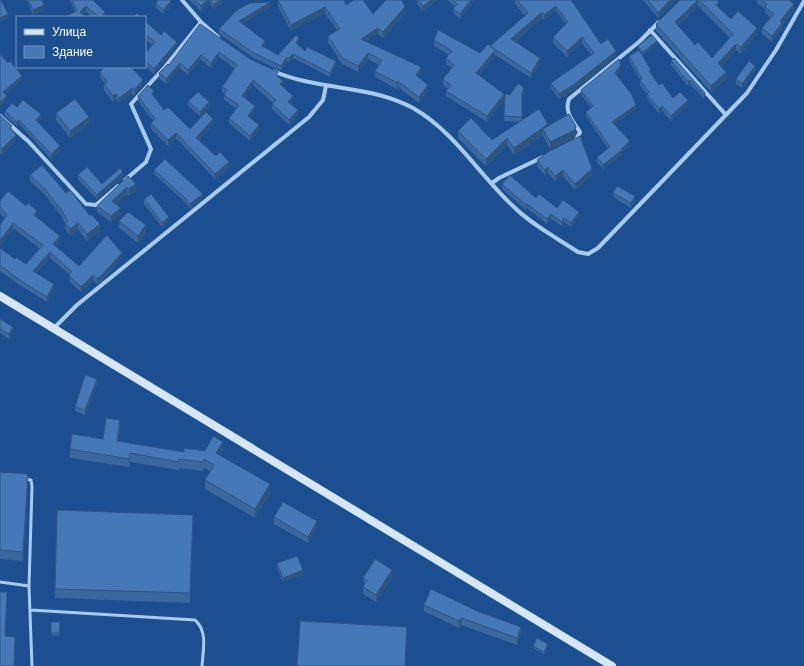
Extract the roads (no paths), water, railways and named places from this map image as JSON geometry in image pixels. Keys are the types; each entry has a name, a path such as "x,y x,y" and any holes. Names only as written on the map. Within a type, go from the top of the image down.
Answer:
{"main road":[{"path":"0,296 612,666"}],"street":[{"path":"182,0 201,22 224,42"},
{"path":"265,67 326,86 352,88 388,97 412,108 437,123 514,208 578,252 588,254 598,248 631,216 747,93 776,50 804,1"},
{"path":"572,143 578,139 580,132 568,113 567,104 569,99 661,20"},
{"path":"0,116 34,146 82,200 89,205 96,205 146,162 149,156 150,145 137,122 131,104 165,67 201,22"},
{"path":"650,30 726,115"},
{"path":"54,328 77,305 309,117 322,100 326,86"},
{"path":"492,184 499,178 545,156"}],"lane":[{"path":"17,479 31,480 32,487 29,586 32,666"},
{"path":"0,582 29,586"},
{"path":"31,610 195,620 201,626 203,634 202,666"}]}
